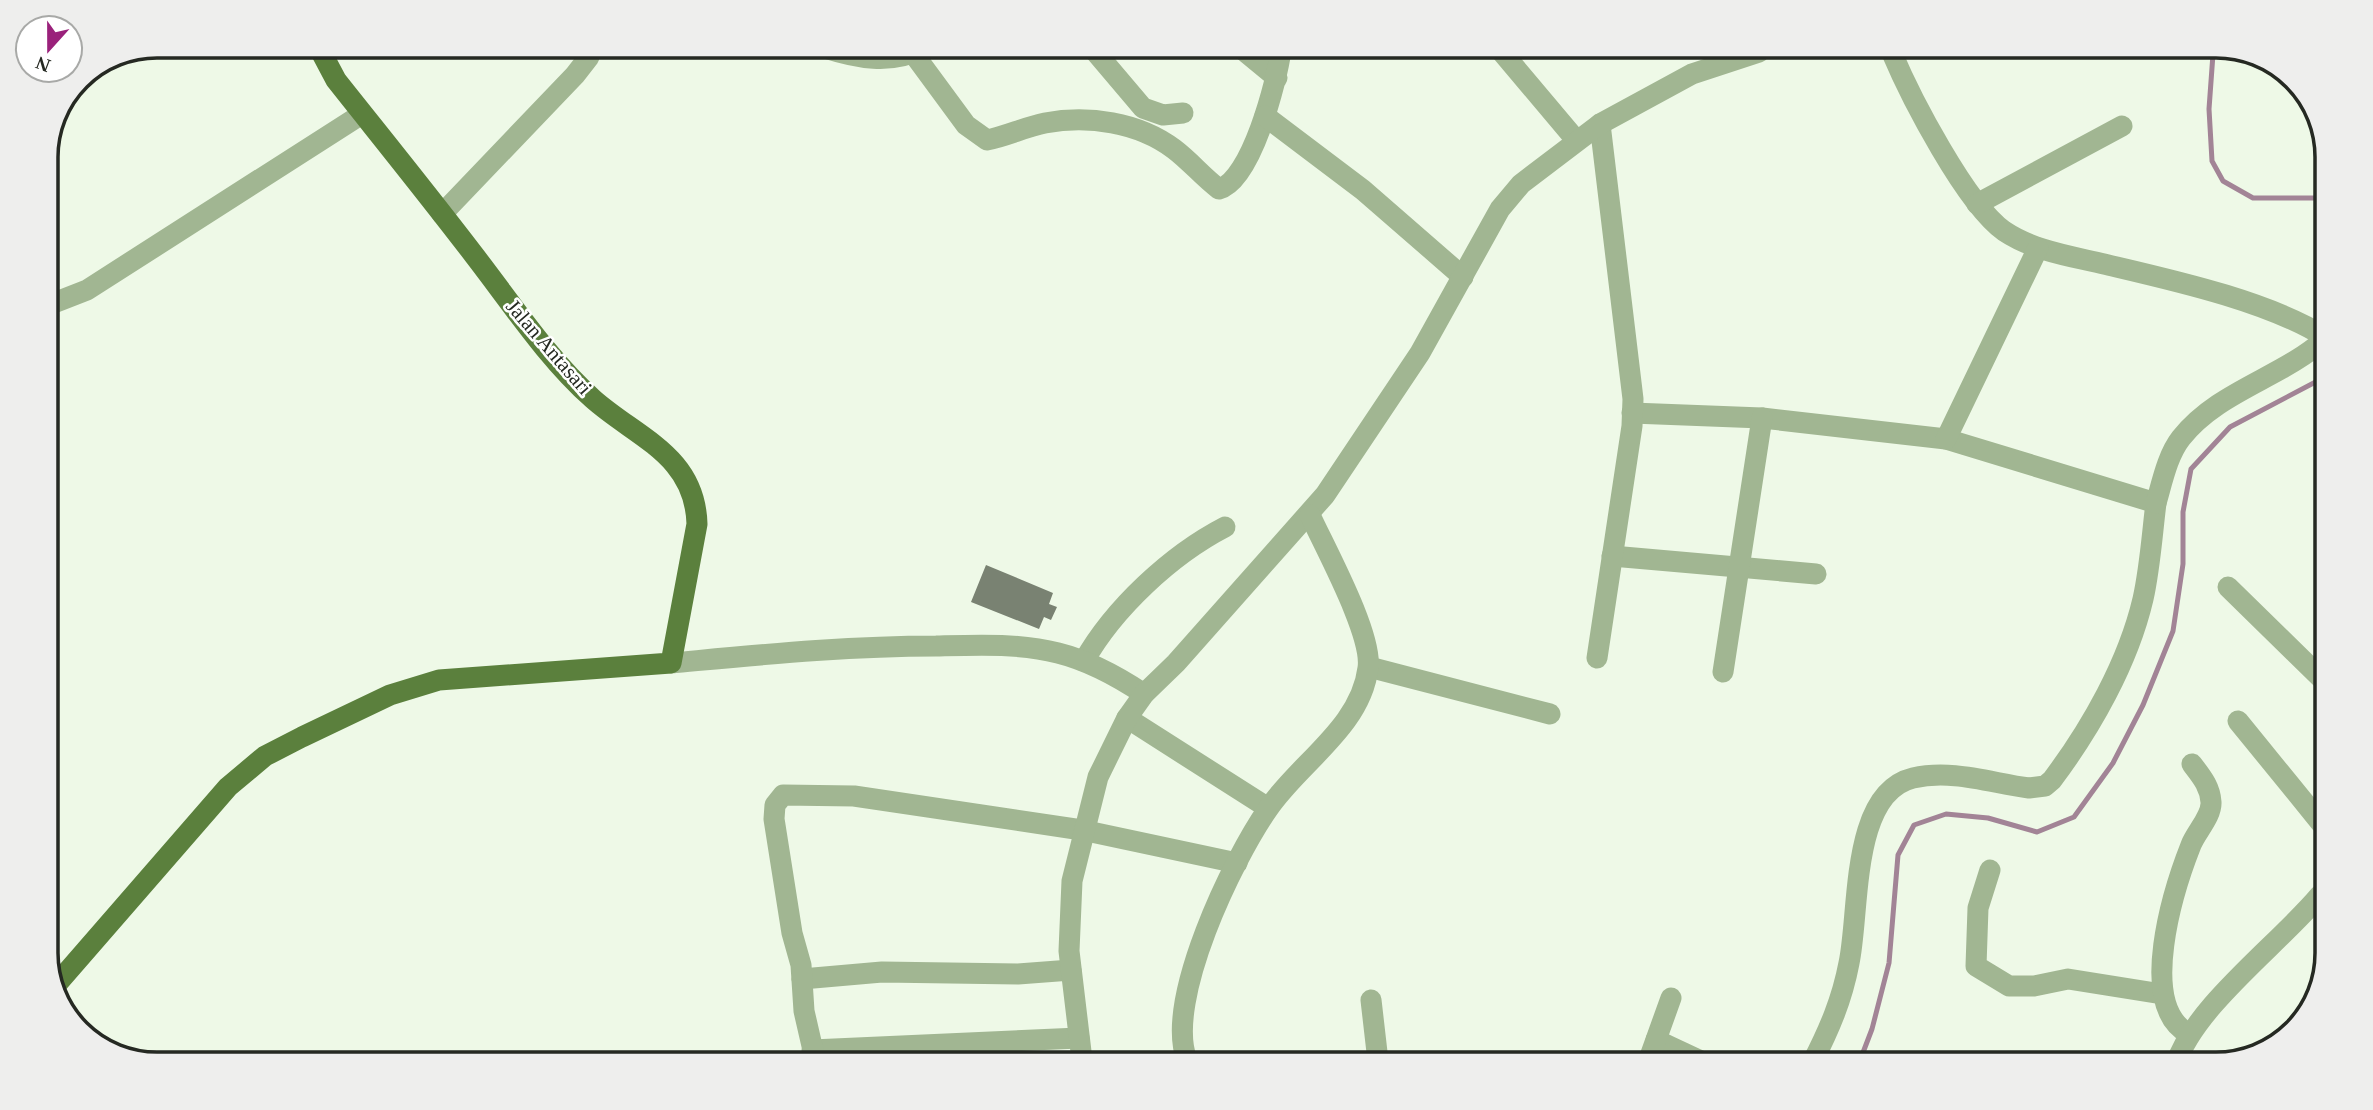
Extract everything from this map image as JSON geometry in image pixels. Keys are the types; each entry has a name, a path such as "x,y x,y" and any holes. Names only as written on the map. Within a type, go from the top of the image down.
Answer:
{"main road":[{"name":"Jalan Antasari","path":"324,58 335,79 573,382 656,445 675,463 691,486 696,503 697,524 671,663"},
{"path":"62,979 228,787 265,756 390,695 439,680 671,663"}],"street":[{"path":"442,214 588,58"},
{"path":"864,58 889,58"},
{"path":"922,58 966,125 987,140 1041,124 1073,119 1112,123 1151,135 1174,149 1219,189 1234,181 1265,116 1277,78 1280,58"},
{"path":"1101,58 1143,107 1163,115 1183,113"},
{"path":"1253,58 1277,78"},
{"path":"1507,58 1576,139"},
{"path":"1081,1052 1071,970 1069,930 1072,881 1082,830 1098,777 1127,719 1144,694 1176,663 1310,515 1412,364 1510,197 1576,139 1600,124 1692,74 1741,58"},
{"path":"1894,58 1914,100 1977,204 2006,232 2038,248 2283,313 2315,332"},
{"path":"58,301 87,290 362,114"},
{"path":"1265,116 1363,190 1463,277"},
{"path":"1597,659 1632,413 1600,124"},
{"path":"1977,204 2122,125"},
{"path":"1946,439 2038,248"},
{"path":"1817,1052 1838,1010 1854,937 1867,831 1877,804 1900,783 1913,778 1961,776 2029,788 2045,786 2052,780 2089,724 2132,636 2147,578 2156,503 2165,472 2180,439 2217,404 2295,364 2315,347"},
{"path":"1632,413 1762,418 1946,439 2156,503"},
{"path":"1723,672 1762,418"},
{"path":"1184,1052 1184,996 1218,900 1268,808 1352,712 1369,667 1357,617 1310,515"},
{"path":"1084,661 1098,636 1157,575 1210,535 1226,527"},
{"path":"1612,556 1815,574"},
{"path":"2228,587 2315,673"},
{"path":"671,663 850,646 1029,648 1084,661 1104,669 1144,694"},
{"path":"1369,667 1550,714"},
{"path":"1127,719 1268,808"},
{"path":"2238,721 2315,816"},
{"path":"2189,1034 2173,1021 2162,993 2163,965 2175,887 2211,804 2206,783 2192,764"},
{"path":"813,1052 774,819 775,805 783,795 854,796 1082,830 1237,863"},
{"path":"1990,870 1978,908 1976,966 2009,986 2034,986 2068,979 2162,993"},
{"path":"2181,1052 2189,1034 2207,1012 2293,928 2315,901"},
{"path":"802,979 882,972 1018,974 1071,970"},
{"path":"1652,1052 1671,998"},
{"path":"1371,1000 1377,1052"},
{"path":"846,1052 1079,1038"},
{"path":"1656,1040 1682,1052"}],"building":[{"path":"986,565 1053,593 1049,604 1057,607 1051,620 1044,617 1039,629 971,602"}],"waterway":[{"path":"2213,58 2209,109 2212,161 2223,181 2253,198 2315,198"},
{"path":"1863,1052 1889,963 1898,855 1914,825 1946,814 1988,818 2037,832 2074,817 2113,763 2143,705 2173,631 2183,564 2183,512 2191,469 2230,427 2315,382"}]}
